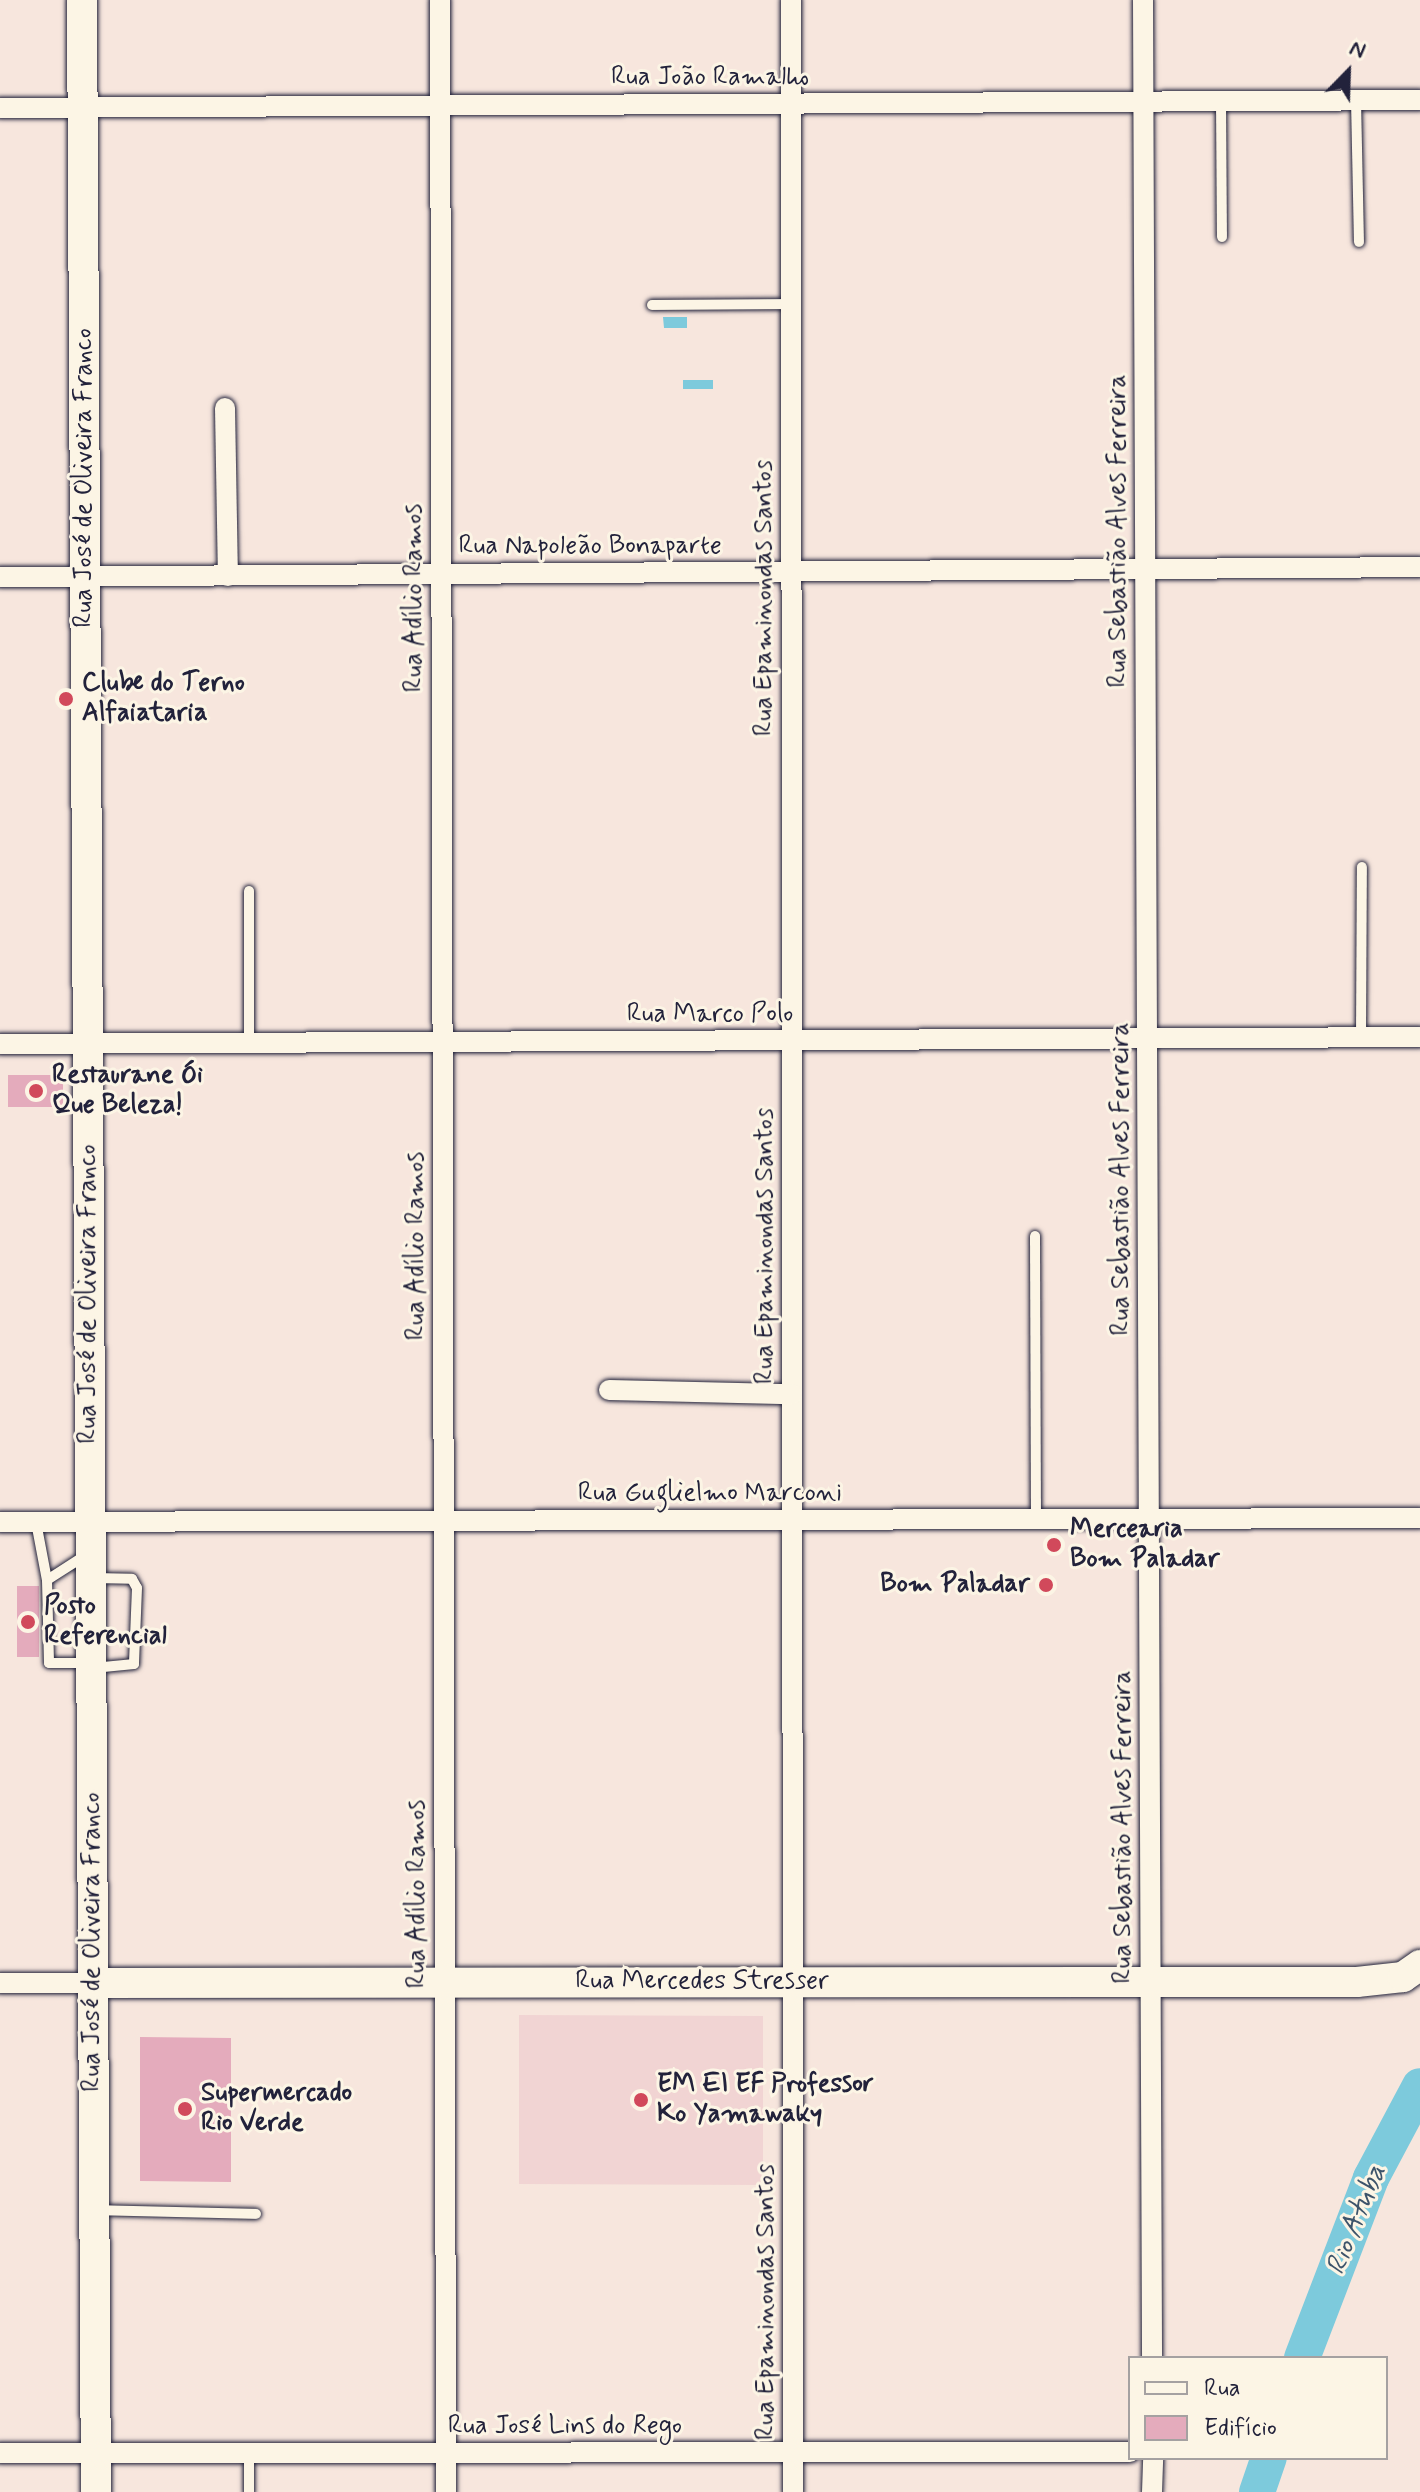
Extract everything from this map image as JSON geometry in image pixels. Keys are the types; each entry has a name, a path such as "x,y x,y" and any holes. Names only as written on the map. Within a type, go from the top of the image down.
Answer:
{"street":[{"name":"Rua José de Oliveira Franco","path":"82,0 96,2492"},
{"name":"Rua Adílio Ramos","path":"440,0 446,2492"},
{"name":"Rua Epaminondas Santos","path":"791,0 793,2492"},
{"name":"Rua Sebastião Alves Ferreira","path":"1143,0 1152,2356"},
{"name":"Rua João Ramalho","path":"0,108 1420,100"},
{"path":"225,408 228,576"},
{"name":"Rua Napoleão Bonaparte","path":"0,577 1420,567"},
{"name":"Rua Marco Polo","path":"0,1044 1420,1037"},
{"path":"609,1390 792,1394"},
{"name":"Rua Guglielmo Marconi","path":"0,1522 1420,1518"},
{"name":"Rua Mercedes Stresser","path":"0,1983 1357,1982 1412,1971"},
{"name":"Rua José Lins do Rego","path":"0,2453 1128,2452"},
{"path":"1152,2492 1153,2460"}],"lane":[{"path":"1356,100 1359,242"},
{"path":"1221,101 1222,237"},
{"path":"652,305 791,304"},
{"path":"1361,1038 1362,867"},
{"path":"249,891 249,1043"},
{"path":"1035,1236 1036,1519"},
{"path":"36,1522 47,1580 49,1663 53,1666 134,1664 137,1588 132,1579 91,1565 47,1580"},
{"path":"94,2210 256,2214"},
{"path":"249,2453 249,2492"}],"shaded area":[{"name":"EM EI EF Professor Ko Yamawaky","path":"519,2015 763,2016 763,2185 519,2184"}],"water":[{"path":"663,317 687,317 687,328 664,328"},
{"path":"683,380 713,380 713,389 683,389"}],"building":[{"name":"Restaurane Ói Que Beleza!","path":"8,1075 63,1075 63,1107 8,1107"},
{"name":"Posto Referencial","path":"17,1586 39,1586 39,1657 17,1657"},
{"name":"Supermercado Rio Verde","path":"140,2037 231,2038 231,2182 140,2181"}],"waterway":[{"name":"Rio Atuba","path":"1303,2356 1371,2178 1420,2086"},
{"name":"Rio Atuba","path":"1257,2492 1268,2460"}],"place":[{"name":"Clube do Terno Alfaiataria","path":"66,699"},
{"name":"Restaurane Ói Que Beleza!","path":"36,1091"},
{"name":"Mercearia Bom Paladar","path":"1054,1545"},
{"name":"Bom Paladar","path":"1046,1585"},
{"name":"Posto Referencial","path":"28,1622"},
{"name":"EM EI EF Professor Ko Yamawaky","path":"641,2100"},
{"name":"Supermercado Rio Verde","path":"185,2109"}]}
